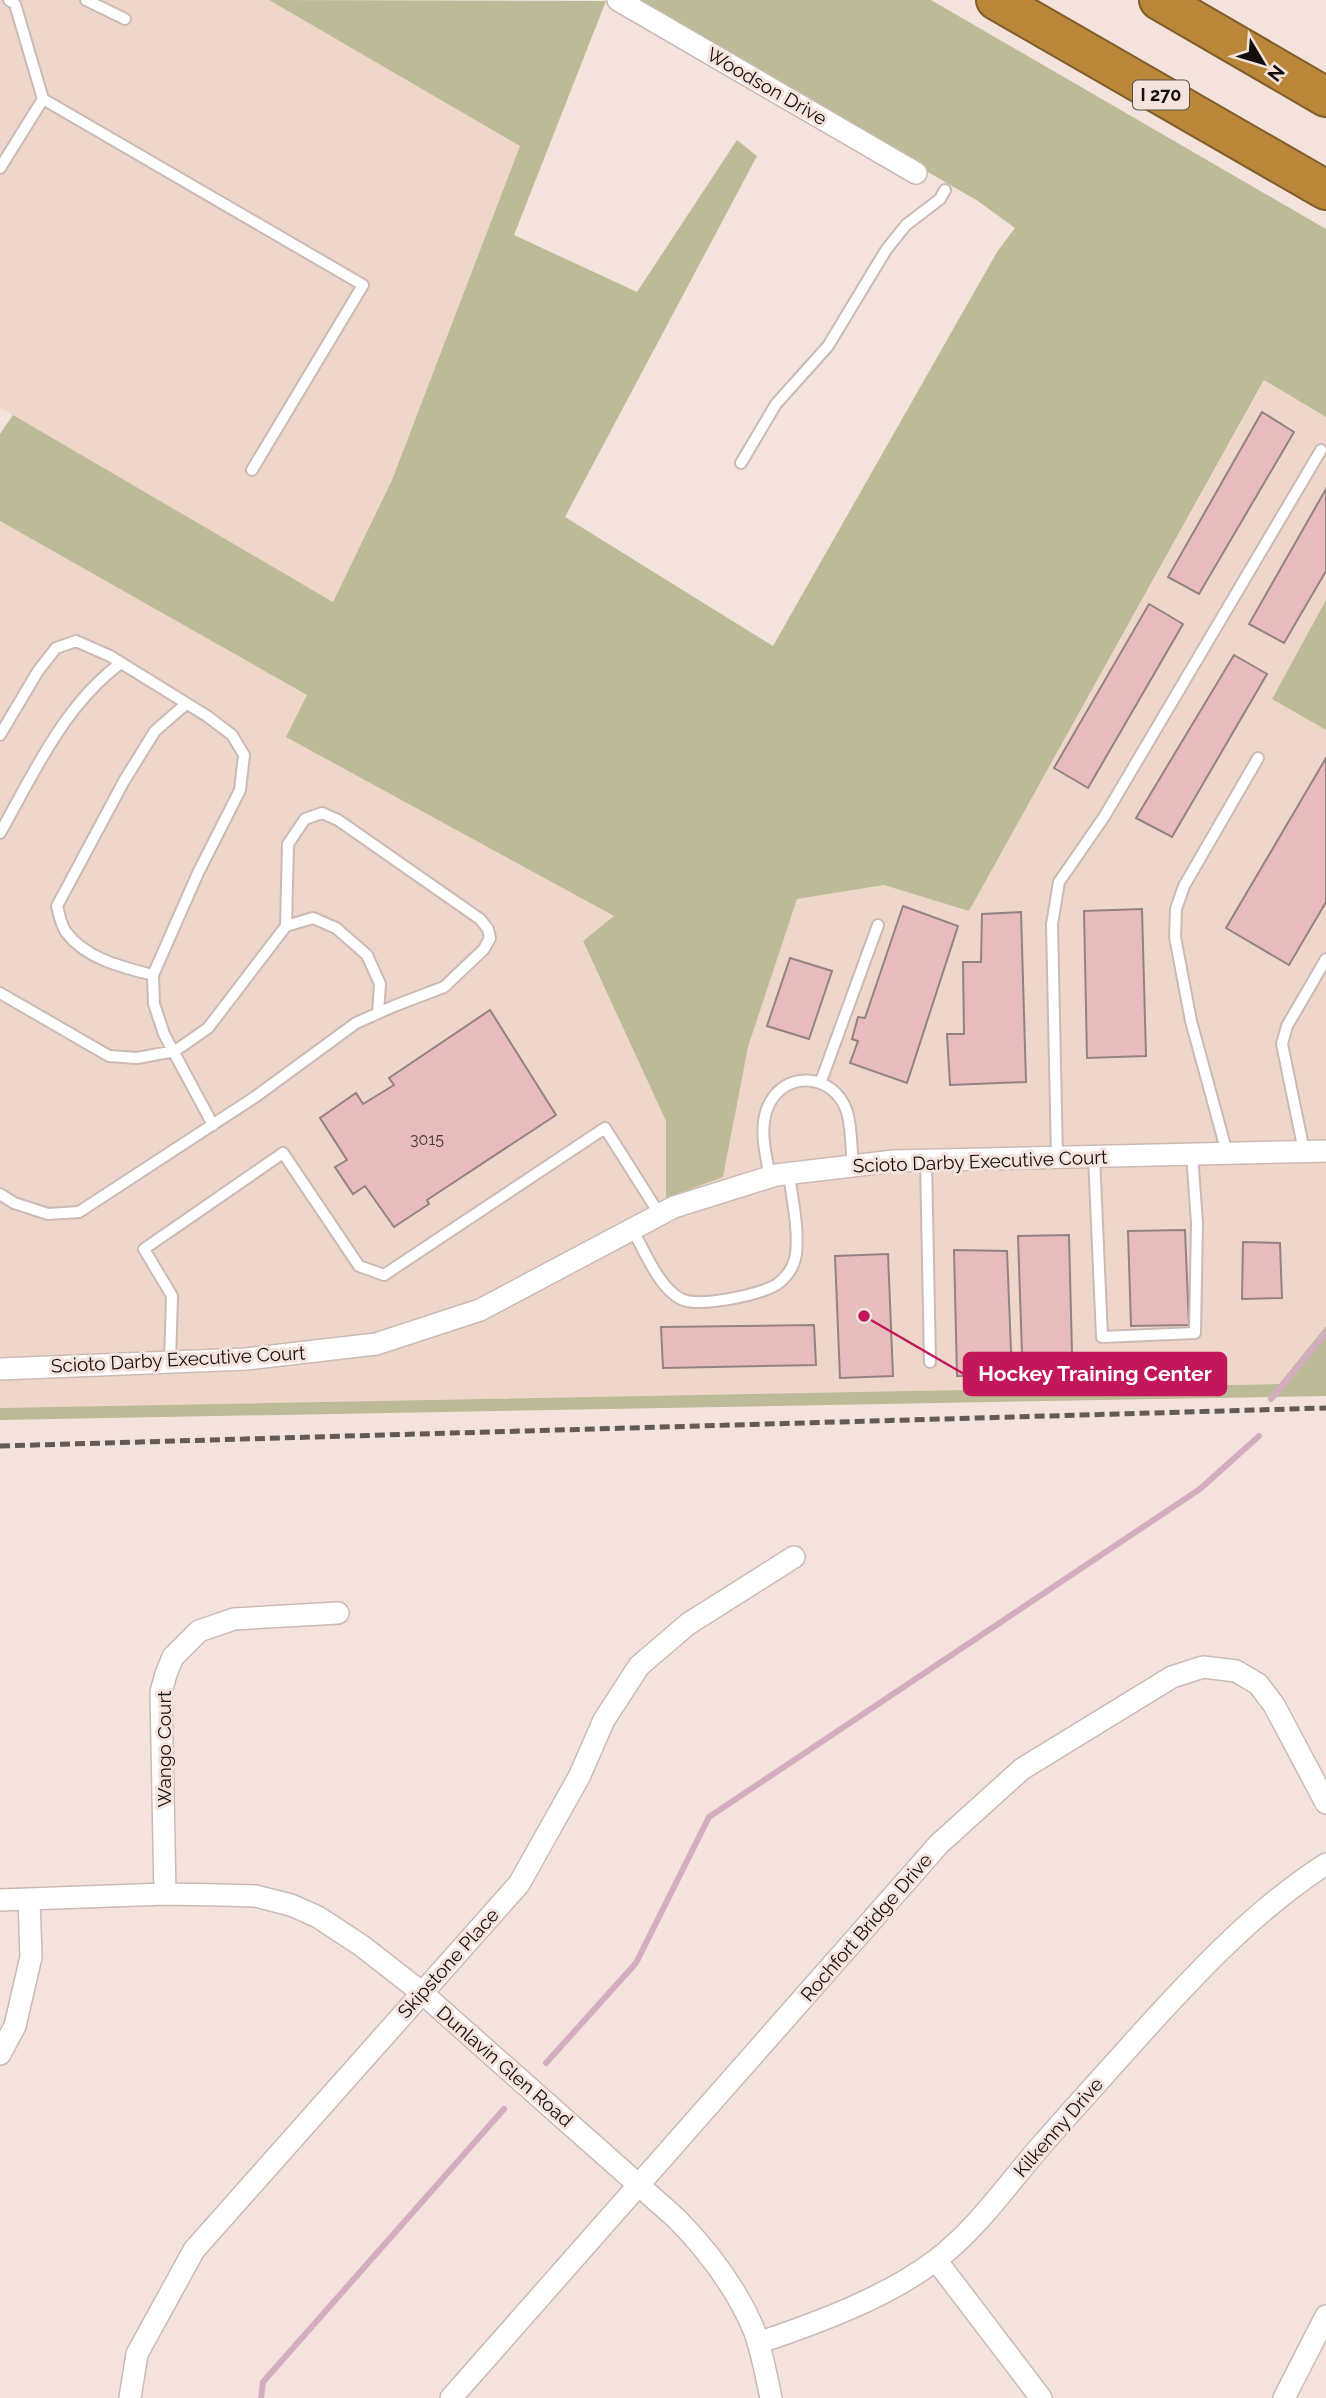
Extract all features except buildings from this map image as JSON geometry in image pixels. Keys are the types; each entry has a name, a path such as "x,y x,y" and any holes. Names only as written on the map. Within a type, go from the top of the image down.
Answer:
{"highway":[{"name":"I 270","path":"996,0 1326,190"},
{"path":"1159,0 1326,97"}],"street":[{"name":"Woodson Drive","path":"618,0 916,173"},
{"name":"Scioto Darby Executive Court","path":"0,1369 246,1359 376,1345 480,1310 674,1207 779,1176 894,1161 1326,1151"},
{"name":"Skipstone Place","path":"130,2398 136,2354 194,2250 519,1884 579,1777 604,1720 639,1666 688,1624 794,1558"},
{"name":"Wango Court","path":"165,1894 161,1692 173,1657 199,1631 220,1622 338,1613"},
{"name":"Rochfort Bridge Drive","path":"451,2398 939,1844 1022,1769 1172,1677 1203,1667 1236,1671 1258,1684 1274,1705 1326,1803"},
{"name":"Kilkenny Drive","path":"758,2343 848,2309 901,2282 936,2260 964,2234 1080,2101 1225,1945 1276,1901 1326,1864"},
{"name":"Dunlavin Glen Road","path":"0,1900 165,1894 255,1896 291,1905 318,1917 362,1946 421,1992 686,2228 721,2270 739,2298 758,2343 771,2398"},
{"path":"0,2054 15,2026 31,1957 29,1899"},
{"path":"936,2260 1041,2398"},
{"path":"1284,2398 1326,2316"}],"lane":[{"path":"9,0 15,4 43,99 363,285 251,470"},
{"path":"86,0 125,19"},
{"path":"0,168 43,99"},
{"path":"741,463 776,404 828,346 886,250 906,225 940,199 945,190"},
{"path":"1057,1157 1052,924 1059,882 1104,817 1321,450"},
{"path":"0,735 38,670 56,648 76,640 121,663 232,735 244,755 240,790 198,873 153,975 155,1003 164,1034 213,1125"},
{"path":"0,833 43,757 79,701 121,663"},
{"path":"153,975 116,965 83,950 64,930 57,906 124,781 155,730 186,704"},
{"path":"1227,1153 1191,1021 1175,937 1176,909 1184,886 1258,758"},
{"path":"0,993 109,1056 137,1058 175,1051 208,1028 286,926 288,844 305,818 323,813 338,820 480,919 488,929 490,938 484,950 444,987 356,1023 255,1097 79,1212 48,1214 15,1203 0,1194"},
{"path":"286,926 313,918 336,928 367,955 380,984 378,1013"},
{"path":"821,1081 878,925"},
{"path":"1304,1152 1282,1044 1287,1026 1326,959"},
{"path":"632,1229 669,1290 682,1299 695,1303 750,1295 775,1285 790,1273 796,1255 795,1216 762,1132 767,1109 776,1093 783,1086 803,1080 821,1081 838,1095 847,1112 853,1166"},
{"path":"170,1362 172,1296 144,1249 283,1153 359,1266 384,1275 605,1128 660,1215"},
{"path":"1094,1156 1102,1337 1195,1333 1197,1223 1192,1154"},
{"path":"926,1160 930,1362"}],"shaded area":[{"path":"0,0 269,0 520,146 392,480 333,602 0,408"},
{"path":"269,0 606,1 514,235 637,292 737,140 757,156 565,517 773,646 997,252 1015,228 978,201 630,0 931,0 1326,229 1326,417 1264,380 969,911 884,885 797,899 748,1047 723,1177 666,1198 666,1121 583,941 614,916 286,737 307,695 0,521 0,434 13,415 333,602 392,480 520,146"},
{"path":"1265,380 1326,417 1326,600 1272,699 1326,730 1326,1326 1279,1384 0,1408 0,521 308,695 287,737 614,916 583,942 666,1121 666,1197 723,1177 748,1047 797,899 884,885 969,911"},
{"path":"1326,600 1326,730 1272,699"},
{"path":"1326,1326 1326,1396 0,1420 0,1408 1279,1384"}],"waterway":[{"path":"1271,1399 1326,1333"},
{"path":"546,2063 636,1963 709,1817 1200,1489 1259,1436"},
{"path":"261,2398 263,2382 504,2109"}],"railway":[{"path":"0,1446 1326,1408"}],"place":[{"name":"Hockey Training Center","path":"864,1316"}]}
